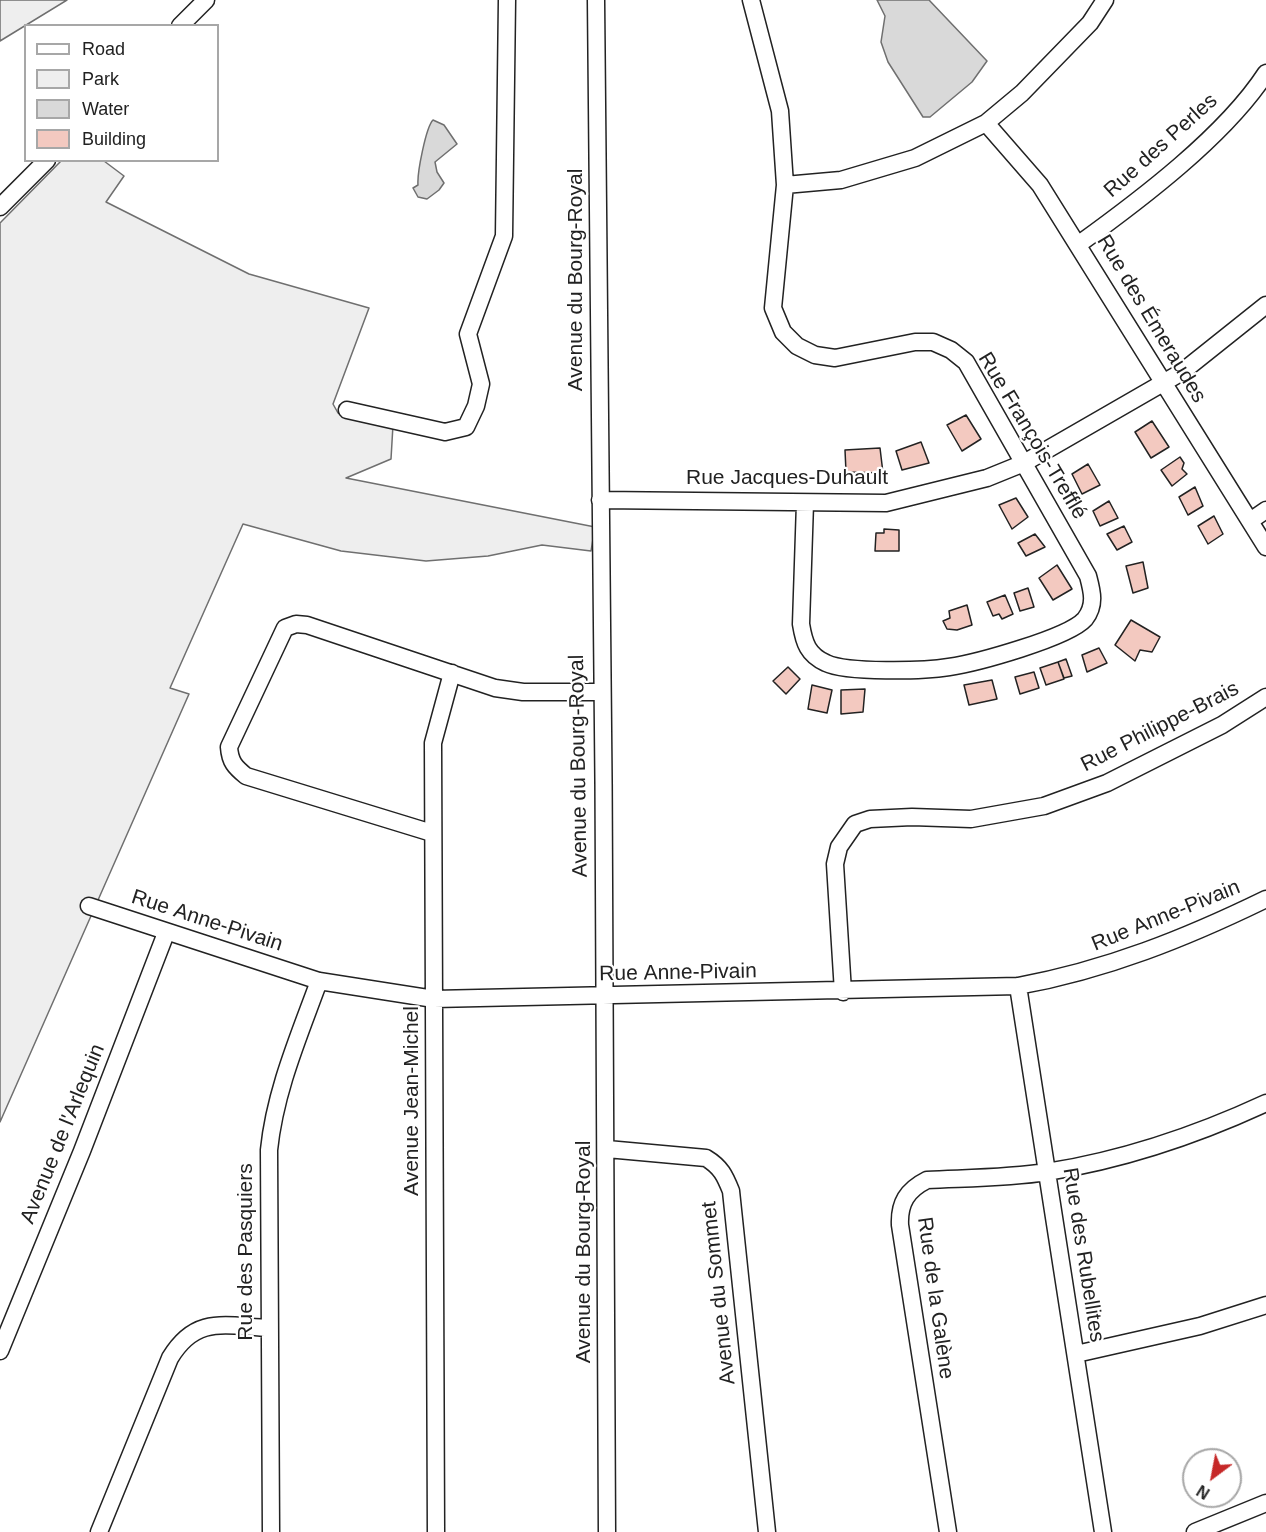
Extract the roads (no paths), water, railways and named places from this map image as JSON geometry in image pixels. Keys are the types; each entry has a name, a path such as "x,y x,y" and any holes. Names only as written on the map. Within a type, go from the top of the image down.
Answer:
{"street":[{"path":"182,24 206,0"},
{"path":"347,410 445,432 466,427 476,406 481,384 468,334 504,236 507,0"},
{"name":"Avenue du Bourg-Royal","path":"597,0 600,692 607,1149 607,1532"},
{"name":"Rue François-Trefflé","path":"752,0 780,111 785,184 773,308 783,332 797,346 815,355 835,358 858,356 915,342 933,342 951,350 966,362 1088,576 1093,593 1092,607 1084,619 1072,629 988,659 947,668 846,669 827,664 812,654 804,643 801,624 805,503"},
{"path":"785,184 841,180 915,158 986,123 1022,93 1090,23 1105,0"},
{"name":"Rue des Perles","path":"1078,244 1132,206 1225,124 1266,73"},
{"name":"Rue des Émeraudes","path":"986,123 1040,185 1266,547"},
{"path":"0,207 44,162"},
{"name":"Rue Jacques-Duhault","path":"600,500 886,503 987,478 1024,464 1182,372 1266,305"},
{"path":"1250,521 1266,510"},
{"path":"432,833 246,776 235,767 230,757 229,747 278,638 285,628 307,625 495,688 523,692 600,692"},
{"name":"Avenue Jean-Michel","path":"436,1532 433,743 452,673"},
{"name":"Rue Philippe-Brais","path":"843,992 835,864 839,847 855,824 870,819 912,817 971,819 1044,806 1107,783 1222,725 1266,697"},
{"name":"Rue Anne-Pivain","path":"89,906 319,981 434,999 843,992 1018,986 1067,977 1141,955 1266,899"},
{"name":"Avenue de l'Arlequin","path":"0,1351 82,1151 166,933"},
{"name":"Rue des Pasquiers","path":"271,1532 269,1149 272,1118 319,981"},
{"name":"Rue des Rubellites","path":"1018,986 1103,1532"},
{"name":"Rue de la Galène","path":"948,1532 900,1211 904,1198 915,1186 927,1180 1046,1172 1130,1152 1213,1127 1266,1103"},
{"name":"Avenue du Sommet","path":"607,1149 706,1158 718,1165 725,1176 731,1191 767,1532"},
{"path":"1076,1354 1200,1326 1266,1305"},
{"path":"99,1532 170,1358 181,1340 194,1331 214,1326 269,1328"},
{"path":"1195,1532 1266,1503"}],"water":[{"path":"877,0 929,0 987,61 972,82 930,117 923,117 888,62 881,42 885,16"},
{"path":"433,120 444,125 457,144 435,162 437,172 444,183 427,199 418,197 413,188 418,185 422,151"}]}
